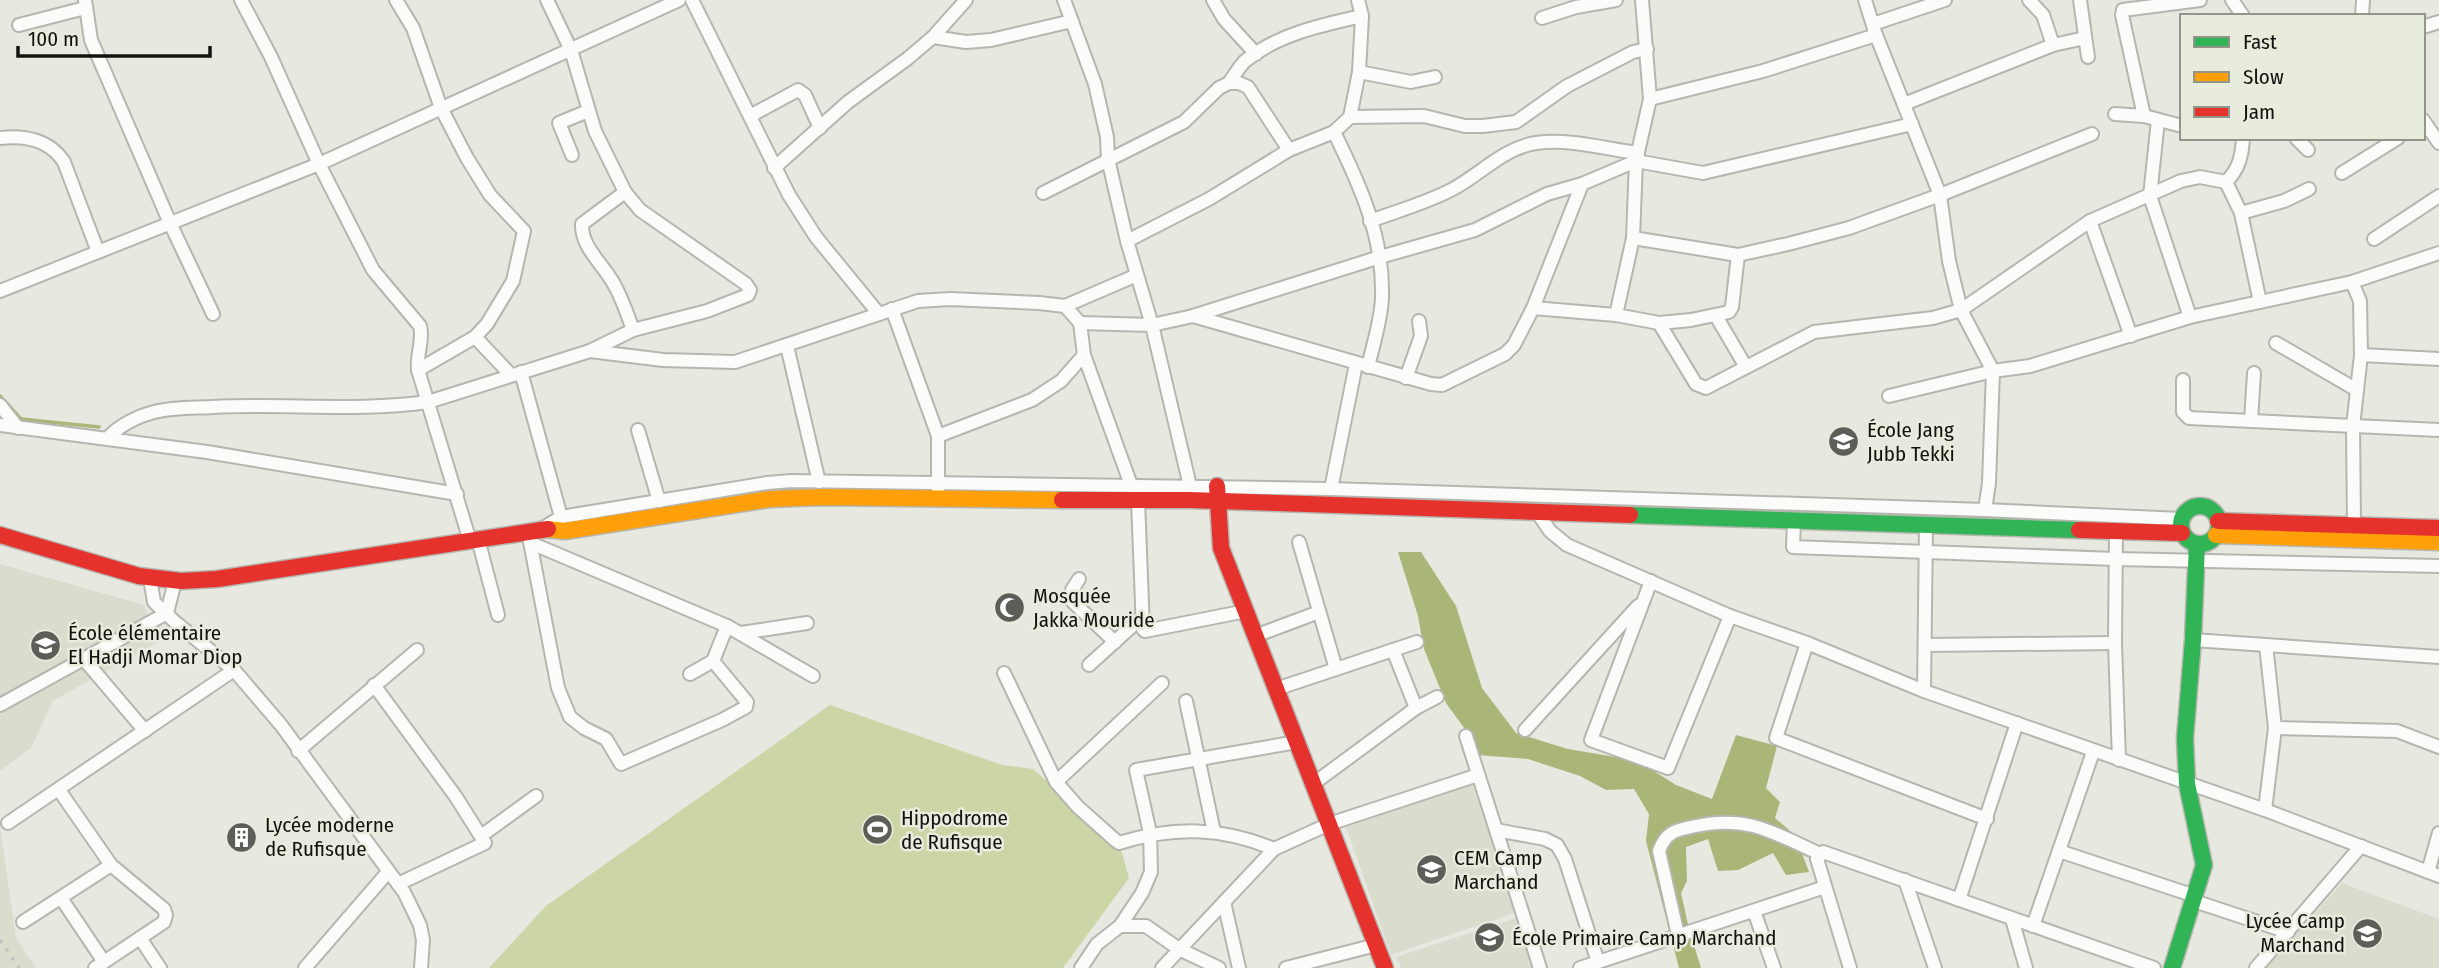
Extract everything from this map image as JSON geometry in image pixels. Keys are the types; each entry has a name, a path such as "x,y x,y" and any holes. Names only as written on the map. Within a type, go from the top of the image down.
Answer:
{"street":[{"path":"241,0 373,270 420,326 422,333 416,361 418,370 498,615"},
{"path":"396,0 413,28 441,108 467,158 490,195 524,231 513,281 487,324 475,337 418,370"},
{"path":"108,438 115,429 152,412 177,409 266,404 366,407 428,402 590,351 633,330 707,311 748,295 750,290 746,284 640,210 625,192 595,131 571,50 547,0"},
{"path":"0,291 319,164 679,0"},
{"path":"692,0 774,168 816,237 879,314"},
{"path":"774,168 848,102 933,37 966,0"},
{"path":"1064,0 1095,84 1107,137 1108,159 1127,241 1152,325 1190,486"},
{"path":"1213,0 1224,19 1256,54"},
{"path":"1127,241 1209,199 1289,150 1334,132 1350,117 1359,72 1362,16 1358,0"},
{"path":"1542,19 1576,7 1616,0"},
{"path":"1616,315 1633,238 1637,157 1650,99 1642,0"},
{"path":"1865,0 1940,195 1949,261 1961,310 1993,371 1989,483 1985,510"},
{"path":"2029,0 2043,15 2053,45"},
{"path":"2080,0 2088,57"},
{"path":"1650,99 1763,72 1875,29 1937,1"},
{"path":"2144,116 2123,10 2196,1"},
{"path":"19,25 85,4 92,40 170,223 213,314"},
{"path":"1229,83 1243,63 1270,45 1311,28 1362,16"},
{"path":"933,37 966,42 991,40 1072,21"},
{"path":"1904,104 2053,45 2085,38"},
{"path":"1350,117 1424,116 1465,126 1516,122 1567,86 1633,52 1647,49"},
{"path":"1359,72 1411,82 1435,77"},
{"path":"1043,193 1184,122 1219,88 1229,83 1240,83 1248,87 1289,150"},
{"path":"750,116 798,90 805,95 820,128"},
{"path":"572,155 559,123 588,111"},
{"path":"2115,114 2144,116 2180,126"},
{"path":"2158,120 2150,196 2190,317"},
{"path":"2425,123 2439,143"},
{"path":"1370,221 1448,191 1469,180 1488,164 1533,144 1556,141 1703,173 1912,124"},
{"path":"1331,489 1362,365 1382,299 1380,257 1362,189 1334,132"},
{"path":"1633,238 1738,255 1849,228 2092,134"},
{"path":"0,138 26,137 58,152 99,252"},
{"path":"2226,182 2242,158 2243,140"},
{"path":"2298,140 2308,150"},
{"path":"2342,173 2395,140"},
{"path":"1080,323 1152,325 1192,316 1475,230 1548,194 1582,184 1637,157"},
{"path":"1659,323 1699,386 1711,386 1814,332 1933,318 1961,310 2090,222 2181,181 2200,177 2226,182"},
{"path":"2226,182 2241,213 2260,302"},
{"path":"1192,316 1442,385 1505,354 1514,345 1533,308 1582,184"},
{"path":"2241,213 2284,201 2309,189"},
{"path":"625,192 582,224 582,234 616,286 633,330"},
{"path":"2374,239 2439,196"},
{"path":"2090,222 2131,336"},
{"path":"1889,396 1993,371 2030,366 2190,317 2352,282 2439,253"},
{"path":"1533,308 1616,315 1659,323 1716,316 1731,310 1738,255"},
{"path":"590,351 625,357 735,362 918,301 950,299 1065,306 1137,275"},
{"path":"2352,282 2360,301 2361,355 2353,426 2354,524"},
{"path":"1065,306 1080,323 1084,355 1134,492 1145,631 1246,611"},
{"path":"892,309 938,436 938,492"},
{"path":"1716,316 1746,367"},
{"path":"1406,377 1421,336 1419,321"},
{"path":"475,337 516,374 561,517"},
{"path":"2276,343 2357,390"},
{"path":"787,346 820,482"},
{"path":"938,436 1032,400 1061,381 1084,355"},
{"path":"2361,355 2439,359"},
{"path":"2251,421 2254,373"},
{"path":"2183,380 2183,412 2186,416 2439,430"},
{"path":"0,405 18,428"},
{"path":"0,425 288,465 457,494"},
{"path":"638,430 659,501"},
{"path":"534,534 561,517 767,483 820,482 938,492"},
{"path":"1134,492 1190,486 1218,494 1331,489 1985,510 2182,526"},
{"path":"0,535 150,579 175,581 237,576 474,540 565,531 770,499 938,492 1218,494 1537,512 1926,526 2116,531 2182,526"},
{"path":"1218,494 1221,548 1385,968"},
{"path":"2172,968 2204,865 2187,784 2185,738 2193,640 2196,552 2182,526 2189,509 2201,506 2212,511 2217,528 2208,542 2196,552"},
{"path":"1537,512 1550,531 1567,545 1730,616 1807,643 1924,691 2265,810 2434,874 2439,833"},
{"path":"1794,522 1793,547 2116,559 2196,552 2439,566"},
{"path":"2217,528 2354,524 2439,527"},
{"path":"1924,691 1926,526"},
{"path":"2217,528 2439,542"},
{"path":"2116,531 2115,643 2119,760"},
{"path":"534,534 741,633 813,676"},
{"path":"534,534 558,688 565,708 569,717 606,739 621,764 746,707 747,702 713,661"},
{"path":"1299,542 1336,669"},
{"path":"150,579 154,602 234,670 281,725 398,884 420,925 423,940 421,968"},
{"path":"1079,579 1073,590 1073,602 1115,642"},
{"path":"0,705 167,613 175,581"},
{"path":"1651,581 1591,740 1668,768 1730,616"},
{"path":"1525,730 1645,599"},
{"path":"1255,636 1319,611"},
{"path":"1089,665 1142,617"},
{"path":"741,633 807,623"},
{"path":"690,674 713,661 727,626"},
{"path":"2193,640 2439,657"},
{"path":"1276,689 1417,642"},
{"path":"1807,643 1776,738 1987,819"},
{"path":"1926,645 2115,643"},
{"path":"2265,810 2275,728 2266,645"},
{"path":"299,751 417,650"},
{"path":"1393,650 1416,708"},
{"path":"83,658 145,731"},
{"path":"8,823 234,670"},
{"path":"1004,673 1056,782 1078,807 1119,843 1150,833 1214,832 1247,838 1274,849"},
{"path":"1056,782 1162,683"},
{"path":"374,685 456,797 485,843 398,884"},
{"path":"1313,784 1416,708 1437,697"},
{"path":"1186,701 1214,832"},
{"path":"1959,900 2017,723"},
{"path":"2275,728 2397,732 2439,747"},
{"path":"1466,736 1540,968"},
{"path":"1081,968 1097,944 1120,926 1142,893 1151,873 1150,833 1136,770 1297,742"},
{"path":"2033,926 2093,752"},
{"path":"1162,968 1274,849 1329,824 1478,775"},
{"path":"59,790 111,865 164,909 163,922 100,965 61,898"},
{"path":"481,836 537,796"},
{"path":"1678,935 1659,851 1664,838 1673,830 1713,822 1743,822 1765,828 1820,854"},
{"path":"1496,830 1545,839 1557,845 1565,859 1598,962"},
{"path":"2256,968 2361,846"},
{"path":"2059,851 2288,932"},
{"path":"1850,968 1817,859 1820,854 1826,852 2154,968"},
{"path":"23,922 111,865"},
{"path":"305,968 388,872"},
{"path":"1905,880 1935,968"},
{"path":"1580,968 1825,887"},
{"path":"1224,902 1239,968"},
{"path":"1754,911 1774,968"},
{"path":"2012,919 2026,968"},
{"path":"1120,926 1146,926 1179,949 1219,968"},
{"path":"140,937 160,968"},
{"path":"1286,968 1320,964 1376,945"}],"shaded area":[{"path":"1398,552 1421,552 1456,606 1482,688 1516,733 1568,749 1638,761 1676,785 1712,799 1736,735 1777,746 1766,788 1780,802 1775,818 1795,835 1809,872 1786,875 1773,853 1738,870 1718,871 1708,839 1686,847 1687,881 1681,893 1701,968 1679,968 1646,841 1649,814 1634,789 1606,790 1580,776 1528,759 1477,755 1470,736 1446,703 1424,649 1418,616"},
{"path":"0,564 144,605 148,615 168,636 53,701 31,748 0,771"},
{"name":"Hippodrome de Rufisque","path":"830,705 1002,765 1033,769 1120,846 1129,878 1063,968 489,968 546,906"},
{"name":"CEM Camp Marchand","path":"1472,784 1517,912 1391,955 1346,827"},
{"path":"0,826 16,938 36,968 0,968"},
{"name":"Lycée Camp Marchand","path":"2342,883 2439,919 2439,968 2265,968"},
{"name":"École Primaire Camp Marchand","path":"1516,918 1533,968 1401,968 1396,957"}],"waterway":[{"path":"0,396 21,419 99,427"}],"railway":[{"path":"0,940 19,968"}],"traffic: fast":[{"path":"2200,506 2213,512 2219,525 2213,538 2200,544 2187,538 2181,525 2187,512 2200,506"},
{"path":"1630,515 2079,530"},
{"path":"2172,968 2204,865 2187,784 2185,738 2197,544"}],"traffic: slow":[{"path":"548,529 565,531 770,499 823,497 1062,500"},
{"path":"2216,535 2439,542"}],"traffic: jam":[{"path":"1217,486 1221,548 1385,968"},
{"path":"1062,500 1189,500 1630,515"},
{"path":"2218,521 2439,528"},
{"path":"0,535 139,576 181,581 217,579 548,529"},
{"path":"2079,530 2182,533"}],"place":[{"name":"École Jang Jubb Tekki","path":"1844,442"},
{"name":"Mosquée Jakka Mouride","path":"1010,608"},
{"name":"École élémentaire El Hadji Momar Diop","path":"45,645"},
{"name":"Hippodrome de Rufisque","path":"878,830"},
{"name":"Lycée moderne de Rufisque","path":"242,837"},
{"name":"CEM Camp Marchand","path":"1431,870"},
{"name":"Lycée Camp Marchand","path":"2368,933"},
{"name":"École Primaire Camp Marchand","path":"1489,938"}]}
